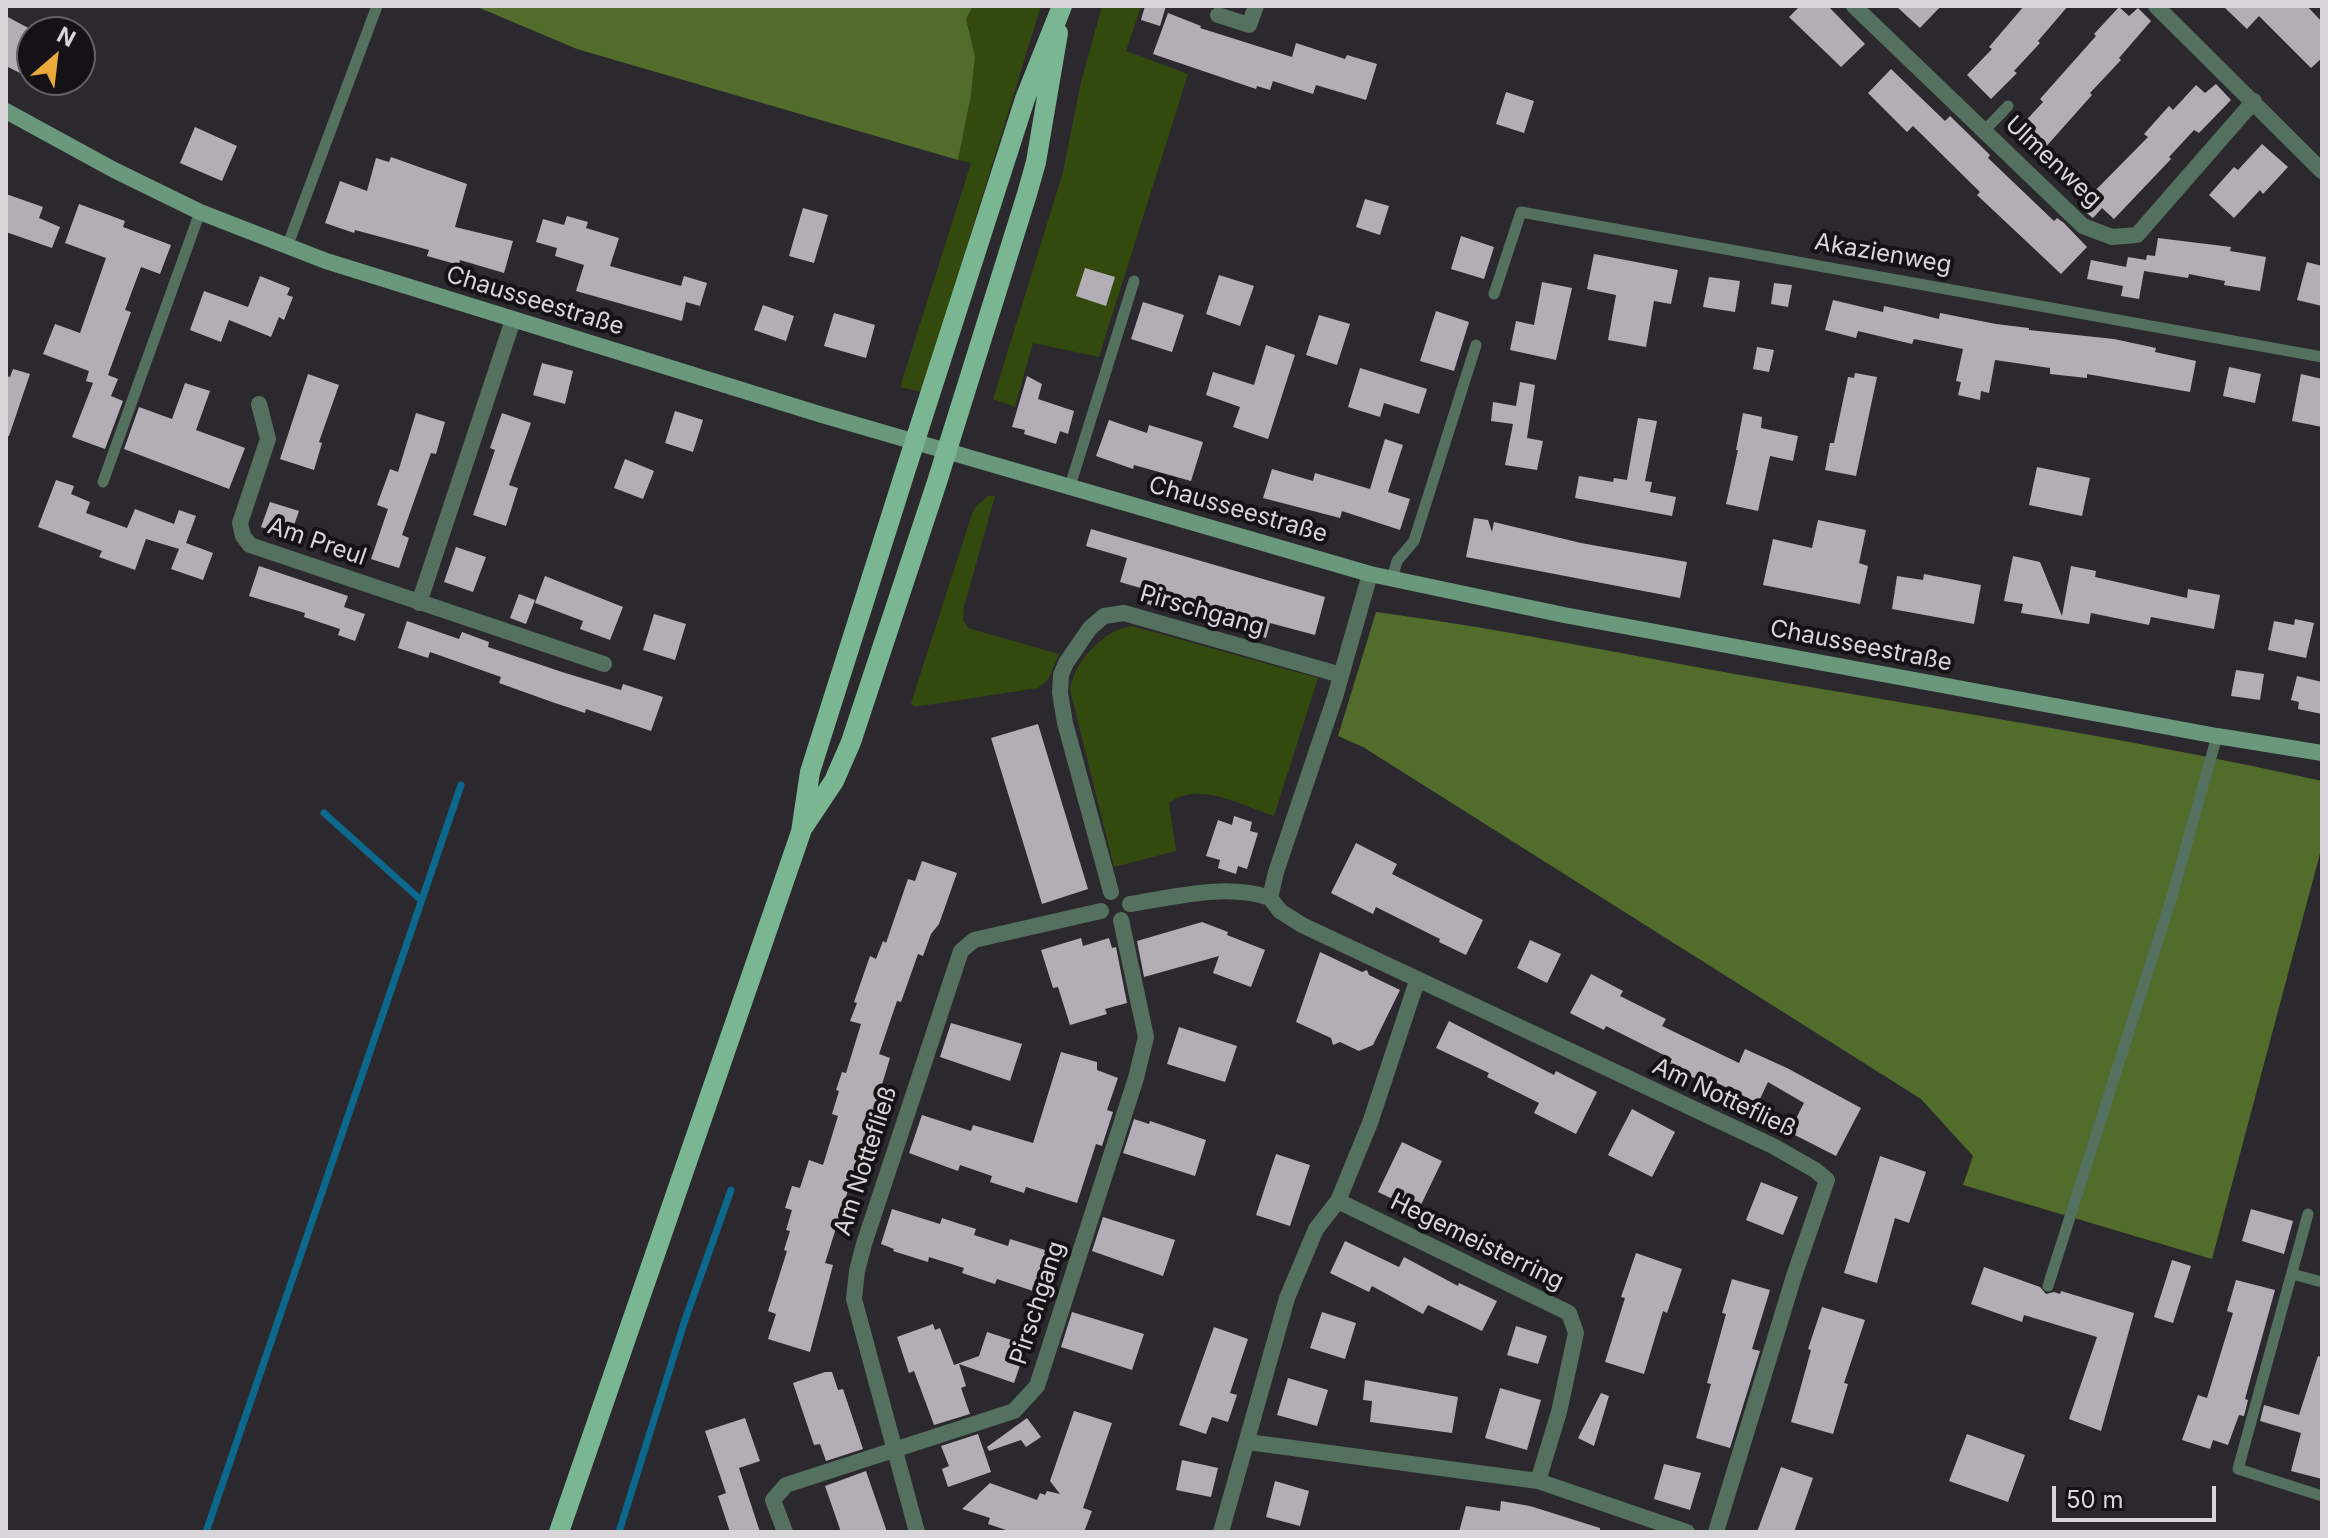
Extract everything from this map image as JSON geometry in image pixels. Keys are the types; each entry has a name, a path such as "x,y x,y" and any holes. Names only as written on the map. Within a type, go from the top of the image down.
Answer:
{"main road":[{"path":"559,1532 801,832 810,772 1025,99 1062,8"},
{"path":"801,832 834,781 851,742 947,451 1036,162 1062,8"},
{"name":"Chausseestraße","path":"6,111 114,170 200,212 287,247 513,320 915,442 1370,574 1564,615 2322,753"}],"street":[{"path":"1218,15 1249,25 1256,6"},
{"path":"2156,6 2322,171"},
{"name":"Ulmenweg","path":"1860,8 2083,226 2112,237 2137,235 2254,101"},
{"path":"419,603 513,320"},
{"name":"Am Preul","path":"259,404 268,439 240,523 243,536 250,545 604,664"},
{"path":"1130,904 1191,894 1240,891 1270,898 1370,574"},
{"name":"Pirschgang","path":"1111,892 1065,723 1060,693 1061,675 1066,663 1090,628 1104,616 1124,613 1341,675"},
{"path":"1111,892 1123,894 1130,904 1128,914 1121,920 1109,920 1101,911 1102,899 1111,892"},
{"name":"Am Nottefließ","path":"1270,898 1280,911 1302,925 1773,1146 1827,1180 1794,1276 1716,1532"},
{"name":"Am Nottefließ","path":"917,1532 854,1299 857,1271 925,1054 961,951 974,940 1101,911"},
{"name":"Pirschgang","path":"785,1532 773,1500 786,1485 1014,1411 1037,1386 1136,1078 1146,1037 1121,920"},
{"path":"1221,1532 1287,1298 1316,1229 1338,1201 1370,1123 1417,981"},
{"name":"Hegemeisterring","path":"1338,1201 1569,1313 1576,1333 1559,1412 1538,1481"},
{"path":"1248,1442 1538,1481 1687,1532"}],"lane":[{"path":"287,247 377,6"},
{"path":"1984,131 2008,106"},
{"path":"103,482 200,212"},
{"name":"Akazienweg","path":"1494,294 1521,212 2322,357"},
{"path":"1070,486 1134,281"},
{"path":"1392,579 1397,561 1414,541 1476,345"},
{"path":"2048,1286 2173,893 2217,736"},
{"path":"2308,1214 2238,1469 2322,1496"},
{"path":"2292,1274 2322,1282"}],"green space":[{"path":"475,6 973,6 966,19 975,56 958,160 577,49"},
{"path":"973,6 1041,6 922,392 900,387 971,163 958,160 975,56 966,19"},
{"path":"1102,6 1141,6 1126,51 1188,74 1099,357 1033,343 1015,407 993,399 1063,172 1081,82"},
{"path":"988,496 995,496 963,619 968,628 1059,654 1048,680 1038,688 914,707 911,703 972,514"},
{"path":"1376,612 1478,627 2052,728 2322,781 2322,846 2212,1259 1963,1185 1973,1156 1921,1099 1363,747 1338,736"},
{"path":"1132,626 1318,678 1274,816 1207,794 1181,797 1169,803 1176,851 1114,867 1070,690 1077,669 1092,649 1111,633"}],"building":[{"path":"1145,6 1166,6 1160,26 1141,20"},
{"path":"1800,6 1828,6 1865,44 1841,67 1789,17"},
{"path":"1896,6 1941,6 1920,28"},
{"path":"2024,6 2068,6 2014,71 2017,73 1991,99 1967,75 1992,49 1989,47"},
{"path":"2223,6 2307,6 2322,22 2322,58 2311,68 2259,16 2247,29"},
{"path":"2119,7 2129,16 2138,8 2151,21 2043,150 2020,127"},
{"path":"1168,13 1200,28 1292,57 1296,43 1345,59 1347,55 1377,64 1366,100 1316,85 1313,94 1273,81 1270,90 1257,86 1256,89 1153,54"},
{"path":"6,16 16,21 16,71 6,66"},
{"path":"1891,69 1945,121 1950,116 1990,155 1988,158 2054,221 2057,218 2064,223 2087,247 2061,274 1977,195 1980,192 1913,126 1907,132 1868,93"},
{"path":"2216,84 2231,100 2199,133 2194,130 2114,219 2102,208 2093,218 2079,207 2148,137 2144,134 2169,106 2173,110 2196,85 2205,93"},
{"path":"1506,92 1534,101 1524,133 1496,124"},
{"path":"195,127 237,146 222,181 180,163"},
{"path":"2262,144 2288,167 2263,194 2260,190 2234,218 2209,195 2234,167 2238,170"},
{"path":"391,157 467,184 455,227 513,241 504,273 460,260 459,265 427,256 429,250 325,223 340,181 367,191 376,158 389,162"},
{"path":"6,194 43,207 39,218 60,227 52,248 6,232"},
{"path":"1365,199 1389,206 1380,235 1356,227"},
{"path":"79,204 125,221 123,227 171,245 160,274 141,267 125,310 131,312 108,375 118,379 111,396 123,401 105,449 72,437 93,383 86,381 89,371 43,354 55,324 80,333 106,258 65,243"},
{"path":"803,208 828,215 814,263 789,256"},
{"path":"567,216 588,222 586,228 619,238 610,266 681,286 684,276 707,283 700,306 686,302 682,321 576,291 584,265 555,256 557,248 536,242 543,219 564,225"},
{"path":"1461,236 1494,247 1484,279 1451,269"},
{"path":"2158,238 2231,247 2230,251 2266,257 2260,291 2224,285 2225,281 2189,274 2188,278 2144,271 2139,299 2121,296 2123,286 2087,279 2091,260 2126,267 2128,257 2146,260 2147,255 2155,256"},
{"path":"1594,254 1678,270 1671,304 1654,301 1646,347 1608,340 1616,295 1587,289"},
{"path":"2307,262 2322,266 2322,306 2297,300"},
{"path":"1085,268 1115,277 1106,306 1076,296"},
{"path":"1219,275 1254,286 1240,326 1206,314"},
{"path":"260,276 290,288 287,295 293,297 284,320 279,317 271,337 229,320 221,342 190,330 204,291 248,307"},
{"path":"1709,277 1740,281 1735,312 1703,307"},
{"path":"1542,282 1572,288 1556,360 1510,350 1516,321 1534,325"},
{"path":"1774,283 1792,285 1788,307 1771,304"},
{"path":"1833,300 1883,312 1884,306 1939,319 1940,313 2029,330 2114,339 2156,348 2155,352 2196,361 2190,392 2087,374 2087,378 2050,374 2050,368 1995,360 1989,393 1981,391 1980,400 1958,395 1961,382 1956,381 1963,349 1914,339 1912,344 1858,331 1856,338 1825,330"},
{"path":"1143,302 1184,315 1172,352 1131,339"},
{"path":"763,305 794,316 786,341 754,330"},
{"path":"1436,311 1469,322 1454,371 1420,361"},
{"path":"834,313 875,325 866,358 824,346"},
{"path":"1319,315 1350,324 1337,365 1306,355"},
{"path":"1266,345 1295,355 1268,439 1233,427 1240,407 1206,395 1213,372 1254,385"},
{"path":"1757,347 1774,350 1769,372 1753,369"},
{"path":"542,363 573,371 565,404 533,395"},
{"path":"2229,367 2261,374 2255,403 2223,396"},
{"path":"1360,368 1427,389 1419,414 1384,403 1380,417 1348,407"},
{"path":"13,369 30,374 9,436 6,436 6,376 10,377"},
{"path":"1855,373 1877,377 1856,476 1825,470 1848,377 1854,378"},
{"path":"308,374 339,385 319,442 322,443 314,470 280,459"},
{"path":"2301,374 2322,379 2322,427 2292,421"},
{"path":"1027,376 1042,384 1038,399 1074,411 1068,434 1060,431 1056,444 1012,427"},
{"path":"1520,382 1535,385 1527,438 1543,441 1537,470 1505,465 1513,424 1491,421 1493,402 1516,406"},
{"path":"185,383 210,391 196,430 245,448 229,489 124,449 139,407 172,419"},
{"path":"675,411 703,420 693,452 665,443"},
{"path":"416,413 445,422 436,454 431,453 402,535 409,538 399,568 371,559 388,509 377,505 390,469 398,472"},
{"path":"502,413 531,423 509,485 518,488 506,526 473,515 495,450 490,448"},
{"path":"1743,413 1762,417 1761,428 1798,436 1793,461 1770,456 1758,511 1726,504"},
{"path":"1638,418 1657,421 1645,481 1652,482 1650,492 1676,497 1672,516 1575,498 1579,476 1613,482 1614,478 1627,480"},
{"path":"1109,420 1147,433 1149,425 1203,442 1191,481 1134,465 1133,469 1096,456"},
{"path":"1385,439 1403,445 1388,492 1410,499 1400,530 1342,511 1340,518 1263,498 1272,469 1313,481 1315,473 1370,489"},
{"path":"625,459 654,471 643,499 614,488"},
{"path":"2037,467 2090,478 2082,516 2029,505"},
{"path":"56,480 74,486 71,494 90,502 86,513 127,528 135,509 174,524 179,510 196,516 186,543 213,553 203,580 171,569 179,549 146,539 135,570 99,557 102,551 38,527"},
{"path":"270,502 299,511 290,537 261,527"},
{"path":"1474,518 1488,520 1492,532 1494,522 1581,543 1687,562 1680,598 1466,557"},
{"path":"1818,520 1866,530 1859,563 1868,566 1860,604 1763,585 1773,539 1812,548"},
{"path":"1091,529 1325,597 1315,635 1270,623 1266,638 1147,604 1151,591 1120,582 1127,558 1086,546"},
{"path":"456,547 486,557 473,592 444,582"},
{"path":"2013,556 2040,562 2062,616 2071,566 2096,571 2095,577 2187,598 2188,589 2220,595 2214,629 2151,617 2149,625 2091,613 2089,624 2021,613 2023,604 2004,601"},
{"path":"259,566 348,596 344,607 365,614 355,641 338,635 340,629 304,617 305,613 249,596"},
{"path":"1924,574 1981,585 1974,624 1892,609 1897,576 1923,580"},
{"path":"545,576 623,607 610,640 580,629 583,621 535,603"},
{"path":"519,594 535,600 526,624 510,618"},
{"path":"654,614 686,624 675,660 643,650"},
{"path":"2295,619 2314,623 2306,658 2268,650 2274,621 2294,625"},
{"path":"407,621 459,639 462,632 489,642 488,647 621,690 623,684 663,697 651,731 586,709 585,713 552,702 499,683 501,677 430,652 428,658 398,648"},
{"path":"2236,670 2264,674 2260,700 2231,696"},
{"path":"2297,676 2322,682 2322,714 2298,709 2299,702 2291,700"},
{"path":"1038,724 1088,889 1042,904 991,738"},
{"path":"1234,816 1252,822 1250,831 1258,833 1247,869 1238,866 1236,874 1218,868 1220,860 1206,856 1218,820 1232,825"},
{"path":"1356,843 1397,864 1392,874 1483,920 1466,955 1376,907 1373,914 1331,893"},
{"path":"922,861 957,873 939,924 931,934 923,956 918,954 901,1002 897,1001 879,1054 890,1058 877,1101 882,1102 868,1148 862,1146 825,1263 833,1265 810,1352 768,1339 776,1314 768,1311 787,1251 784,1250 790,1231 786,1230 792,1210 785,1208 792,1186 800,1188 809,1160 823,1165 838,1116 832,1114 839,1091 836,1090 842,1072 846,1073 861,1024 850,1021 857,1003 854,1002 870,956 876,959 883,941 886,943 908,879 915,881"},
{"path":"1202,922 1265,950 1251,987 1213,973 1219,956 1144,977 1137,941"},
{"path":"1081,938 1083,946 1109,938 1112,948 1116,947 1127,1003 1105,1009 1107,1014 1070,1025 1058,987 1053,988 1041,950"},
{"path":"1530,940 1561,954 1547,983 1517,968"},
{"path":"1320,952 1362,972 1367,970 1369,975 1400,990 1373,1045 1359,1051 1340,1042 1333,1045 1331,1038 1296,1022"},
{"path":"1591,974 1623,991 1620,996 1666,1019 1662,1026 1739,1063 1745,1049 1861,1108 1836,1156 1789,1132 1804,1103 1768,1082 1758,1103 1703,1076 1700,1081 1669,1065 1672,1059 1606,1026 1604,1030 1570,1013"},
{"path":"1449,1021 1554,1075 1556,1071 1597,1092 1576,1134 1534,1113 1539,1103 1487,1077 1489,1073 1436,1048"},
{"path":"951,1023 1022,1044 1010,1081 940,1057"},
{"path":"1179,1027 1237,1046 1225,1082 1167,1064"},
{"path":"1061,1052 1097,1062 1097,1070 1118,1078 1107,1110 1113,1112 1102,1146 1096,1144 1077,1203 1026,1187 1024,1193 990,1182 992,1176 960,1165 958,1171 909,1153 922,1115 971,1131 973,1125 1033,1143"},
{"path":"1632,1109 1675,1132 1652,1177 1608,1155"},
{"path":"1134,1119 1149,1124 1150,1121 1206,1140 1195,1176 1123,1153"},
{"path":"1402,1142 1442,1161 1418,1211 1378,1192"},
{"path":"1276,1154 1310,1165 1290,1226 1256,1215"},
{"path":"1880,1156 1926,1172 1909,1223 1895,1218 1877,1283 1844,1273"},
{"path":"1761,1182 1798,1197 1783,1235 1746,1220"},
{"path":"892,1209 940,1224 942,1218 976,1229 974,1235 1008,1246 1010,1239 1045,1250 1044,1254 1058,1259 1045,1295 997,1279 995,1284 962,1273 964,1268 929,1257 928,1262 893,1251 881,1244"},
{"path":"2251,1209 2293,1221 2284,1254 2242,1241"},
{"path":"1103,1217 1175,1240 1163,1276 1092,1251"},
{"path":"1345,1241 1399,1267 1404,1257 1458,1286 1459,1283 1497,1301 1482,1331 1428,1305 1423,1314 1372,1286 1369,1292 1330,1273"},
{"path":"1636,1253 1682,1269 1667,1313 1663,1311 1644,1374 1605,1362"},
{"path":"2172,1260 2191,1266 2173,1323 2154,1317"},
{"path":"1984,1267 2040,1287 2046,1294 2060,1294 2061,1291 2134,1313 2101,1431 2069,1419 2097,1337 2024,1315 2022,1322 1971,1304"},
{"path":"1732,1279 1770,1290 1752,1349 1760,1351 1730,1448 1696,1438 1711,1384 1707,1383"},
{"path":"2236,1280 2275,1290 2245,1399 2248,1400 2244,1416 2239,1415 2228,1445 2213,1440 2210,1449 2182,1440 2198,1395 2207,1398 2233,1313 2227,1311"},
{"path":"1822,1307 1865,1320 1844,1383 1848,1384 1833,1434 1791,1422 1811,1350 1808,1349"},
{"path":"1072,1312 1144,1334 1132,1370 1061,1347"},
{"path":"1322,1312 1356,1323 1345,1359 1310,1348"},
{"path":"933,1324 935,1330 940,1328 954,1365 979,1356 987,1332 1027,1345 1014,1383 959,1364 966,1386 961,1388 970,1414 934,1425 914,1371 909,1373 897,1337"},
{"path":"1516,1326 1547,1336 1538,1364 1507,1355"},
{"path":"1214,1327 1248,1339 1230,1393 1237,1395 1228,1422 1212,1417 1206,1434 1179,1425"},
{"path":"2318,1356 2322,1357 2322,1479 2291,1471 2301,1433 2260,1421 2264,1405 2299,1415"},
{"path":"832,1372 838,1390 843,1389 863,1449 826,1461 820,1444 814,1445 793,1383"},
{"path":"1288,1378 1328,1390 1317,1426 1277,1415"},
{"path":"1365,1380 1458,1397 1452,1433 1370,1422 1372,1401 1363,1400"},
{"path":"1500,1388 1541,1400 1527,1450 1485,1438"},
{"path":"1601,1393 1609,1396 1594,1446 1578,1438"},
{"path":"1074,1411 1112,1423 1083,1508 1092,1511 1084,1532 1012,1532 988,1524 990,1518 962,1509 990,1483 1037,1500 1040,1493 1045,1495 1047,1491 1060,1494 1050,1481"},
{"path":"745,1418 760,1461 739,1468 760,1532 730,1532 718,1496 726,1493 705,1431"},
{"path":"1027,1418 1041,1437 1026,1447 1021,1440 989,1451 987,1447"},
{"path":"978,1434 991,1472 948,1487 942,1469 949,1466 941,1446"},
{"path":"1967,1434 2025,1455 2008,1502 1949,1481"},
{"path":"1182,1460 1218,1468 1211,1497 1176,1490"},
{"path":"1664,1464 1701,1473 1690,1510 1654,1499"},
{"path":"1781,1467 1813,1478 1794,1532 1757,1532"},
{"path":"866,1471 887,1532 841,1532 825,1486"},
{"path":"1275,1481 1309,1491 1300,1526 1266,1517"},
{"path":"1501,1501 1530,1506 1600,1528 1600,1532 1459,1532 1466,1506 1500,1511"}],"waterway":[{"path":"206,1532 461,785"},
{"path":"324,813 421,900"},
{"path":"619,1532 685,1320 731,1190"}]}
